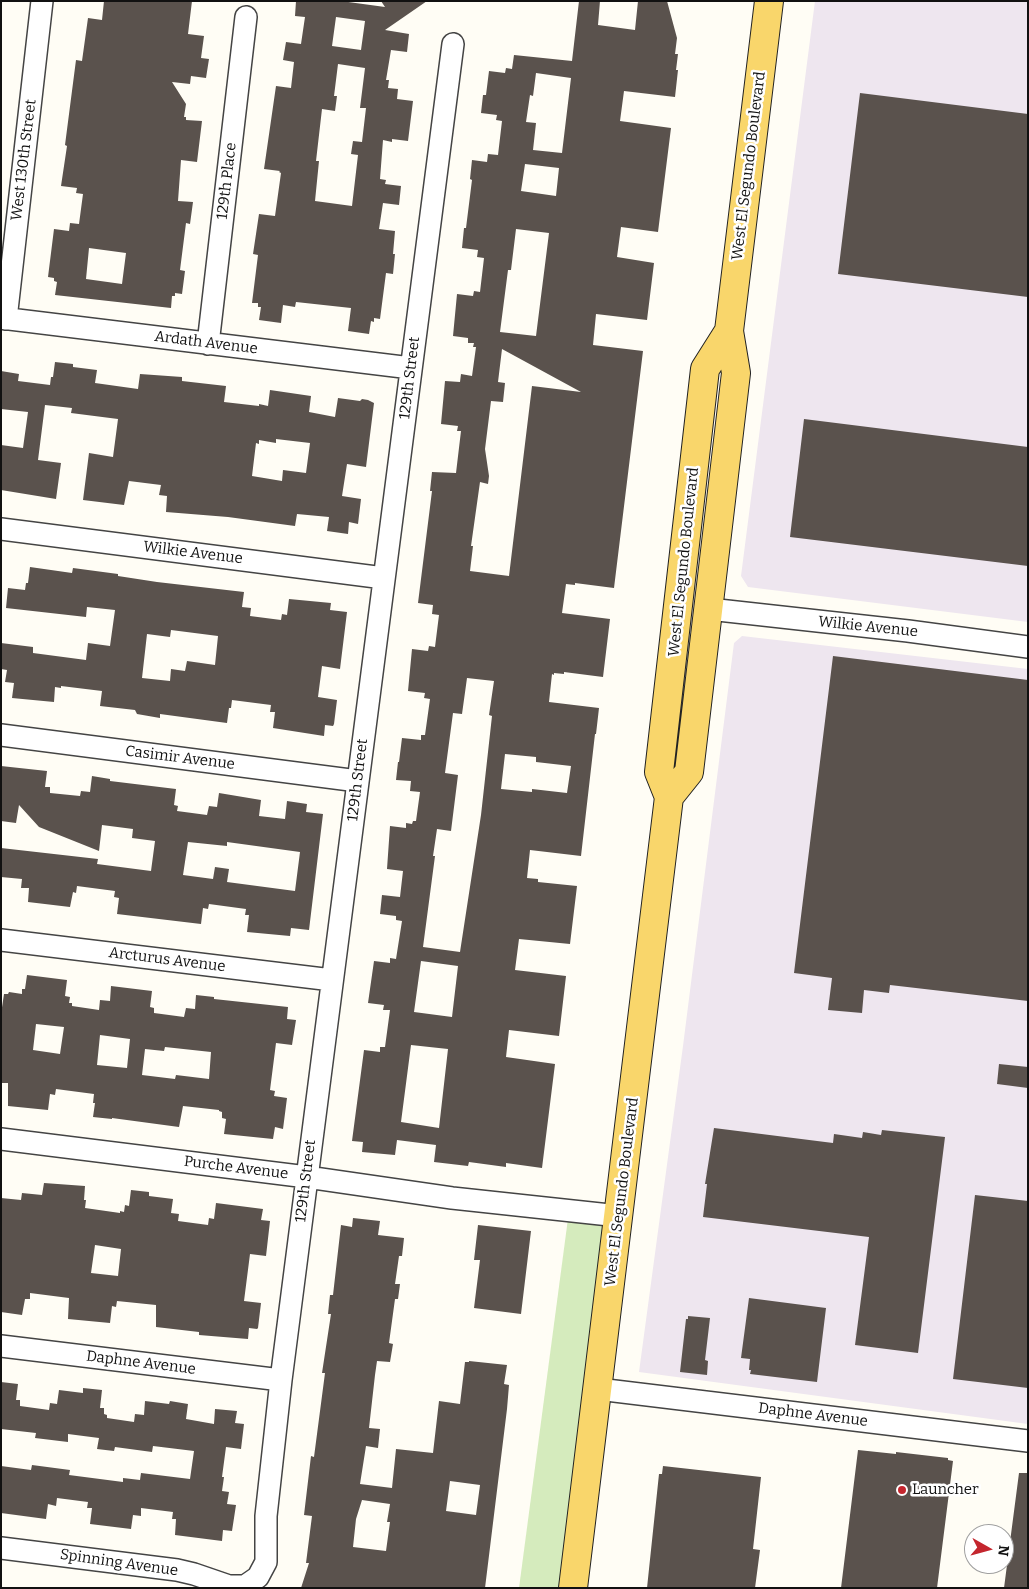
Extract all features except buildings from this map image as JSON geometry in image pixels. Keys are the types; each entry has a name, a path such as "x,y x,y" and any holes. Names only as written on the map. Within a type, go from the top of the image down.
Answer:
{"main road":[{"name":"West El Segundo Boulevard","path":"574,1588 669,797 659,772 705,369 729,331 769,1"},
{"path":"709,609 700,602 698,590 729,331"},
{"name":"West El Segundo Boulevard","path":"669,797 689,772 709,609"}],"street":[{"name":"West 130th Street","path":"3,319 42,1"},
{"name":"129th Place","path":"208,344 246,18"},
{"name":"129th Street","path":"266,1516 281,1380 453,44"},
{"name":"Ardath Avenue","path":"3,319 411,368"},
{"name":"Wilkie Avenue","path":"1,529 384,578"},
{"name":"Wilkie Avenue","path":"709,609 908,631 1028,647"},
{"name":"Casimir Avenue","path":"1,735 358,781"},
{"name":"Arcturus Avenue","path":"1,940 332,980"},
{"name":"Purche Avenue","path":"1,1139 307,1177 452,1198 619,1216"},
{"name":"Daphne Avenue","path":"1,1346 281,1380"},
{"name":"Daphne Avenue","path":"598,1389 1028,1441"},
{"name":"Spinning Avenue","path":"1,1548 177,1570 229,1586 244,1586 258,1577 266,1562 266,1516"}],"shaded area":[{"path":"815,1 1028,1 1028,622 748,587 741,576"},
{"path":"742,636 1028,669 1028,1424 639,1372 683,1046 734,643"}],"green space":[{"path":"569,1211 619,1216 573,1588 519,1588"}],"place":[{"name":"Launcher","path":"902,1490"}]}
